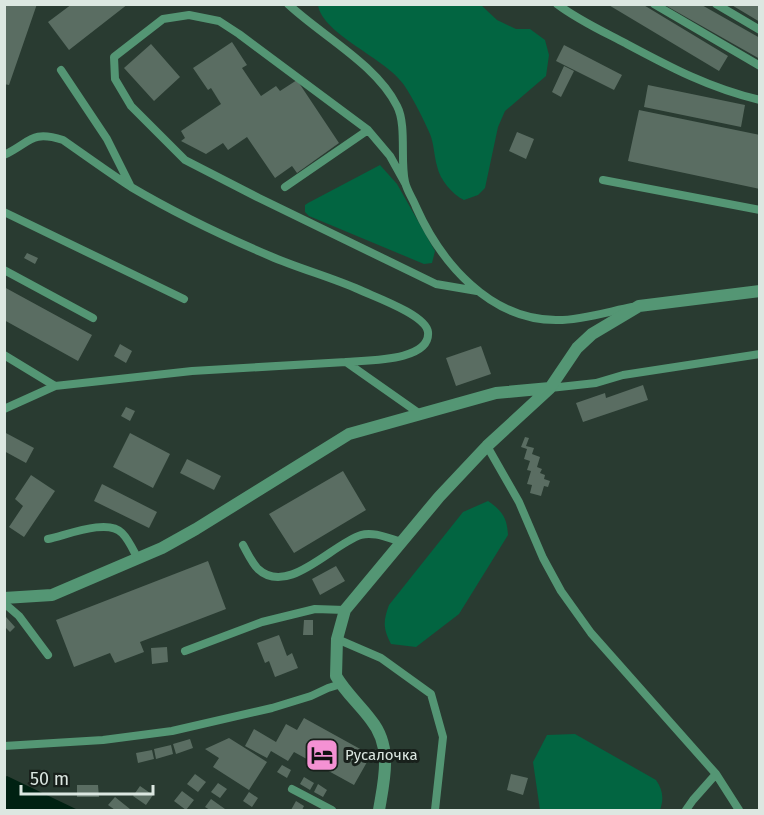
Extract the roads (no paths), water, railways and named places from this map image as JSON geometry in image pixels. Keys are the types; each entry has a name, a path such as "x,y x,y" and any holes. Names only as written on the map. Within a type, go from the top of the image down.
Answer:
{"street":[{"path":"379,810 387,761 381,740 374,722 336,676 337,639 345,610 439,497 487,446 550,388 577,348 605,324 639,306 759,291"},
{"path":"4,600 52,595 162,548 350,434 496,393 550,388"}],"lane":[{"path":"288,4 369,71 389,91 399,108 405,183"},
{"path":"557,4 584,22 686,76 728,93 759,100"},
{"path":"654,4 759,66"},
{"path":"716,4 759,30"},
{"path":"477,291 436,284 185,160 131,106 116,79 114,57 162,19 189,15 219,21 266,53 368,130 390,156 441,254 477,291 523,316 557,321 639,306"},
{"path":"61,70 108,139 130,186"},
{"path":"285,186 368,130"},
{"path":"4,155 35,136 51,136 63,140 130,186 183,216 271,257 342,282 398,307 420,320 429,333 426,343 416,352 404,357 192,371 55,386 4,409"},
{"path":"603,180 759,210"},
{"path":"4,212 184,299"},
{"path":"4,270 93,318"},
{"path":"550,388 596,383 634,373 759,354"},
{"path":"4,355 55,386"},
{"path":"346,362 420,414"},
{"path":"487,446 519,502 543,558 573,608 591,633 716,774 739,810"},
{"path":"48,539 99,526 110,526 122,532 138,559"},
{"path":"243,545 258,569 276,578 294,575 361,535 373,534 402,542"},
{"path":"4,600 48,655"},
{"path":"185,651 262,622 315,609 345,610"},
{"path":"337,639 381,658 431,694 443,737 435,810"},
{"path":"4,746 103,740 172,731 272,708 341,684"},
{"path":"686,810 716,774"},
{"path":"292,789 332,810"}],"place":[{"name":"Русалочка","path":"322,755"}]}
